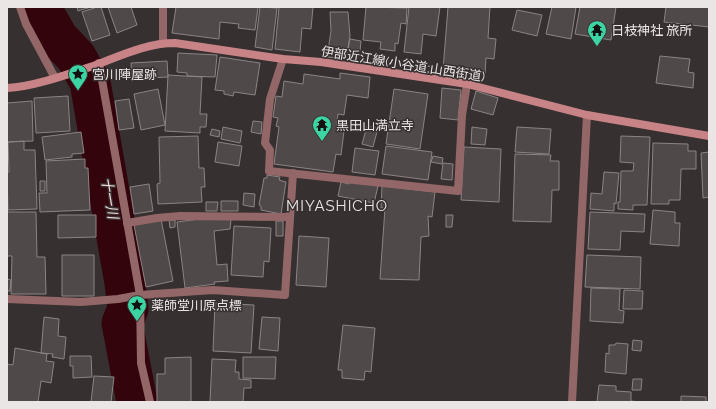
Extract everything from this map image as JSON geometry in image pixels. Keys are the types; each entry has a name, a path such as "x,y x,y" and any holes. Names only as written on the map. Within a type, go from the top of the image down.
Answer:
{"main road":[{"name":"伊部近江線(小谷道;山西街道)","path":"7,88 20,88 55,78 138,48 163,43 175,43 283,59 321,62 467,84 587,115 709,136"}],"street":[{"path":"20,7 26,24 55,78"},
{"path":"163,7 163,43"},
{"path":"283,59 270,99 265,143 270,150 269,171 458,191 462,115 467,84"},
{"path":"96,64 127,223 137,296 141,363 150,402"},
{"path":"572,402 587,115"},
{"path":"7,299 81,302 212,290 285,295 293,173"},
{"path":"127,223 180,216 290,217"}],"building":[{"path":"77,7 91,7 78,11"},
{"path":"101,7 110,35 92,41 82,12"},
{"path":"108,7 131,7 137,25 117,33"},
{"path":"176,7 258,7 255,30 238,28 239,24 220,22 219,39 172,33"},
{"path":"260,7 277,8 272,50 255,47"},
{"path":"279,7 313,7 311,29 302,28 300,52 275,49"},
{"path":"366,7 407,8 406,24 401,23 398,44 395,43 395,51 380,49 381,42 363,40"},
{"path":"409,7 440,7 436,36 423,34 421,54 404,52"},
{"path":"448,7 490,7 488,38 496,39 494,59 486,58 485,74 443,70"},
{"path":"552,7 576,7 571,39 546,34"},
{"path":"580,7 616,7 611,40 575,34"},
{"path":"666,7 709,7 709,27 664,22"},
{"path":"517,10 542,15 537,36 512,30"},
{"path":"330,12 348,12 350,36 346,59 327,57 331,31"},
{"path":"350,39 361,41 360,51 348,49"},
{"path":"178,53 217,55 215,77 187,76 187,73 177,72"},
{"path":"660,56 690,59 688,72 694,73 693,88 656,83"},
{"path":"220,57 260,63 255,95 234,92 233,96 224,94 224,91 215,90"},
{"path":"167,61 168,77 132,79 131,63"},
{"path":"340,73 370,77 368,98 347,95 344,115 338,114 336,130 344,131 341,155 336,154 333,172 274,164 279,127 276,126 278,118 273,117 276,96 282,97 284,81 303,84 304,74 340,79"},
{"path":"168,75 202,77 200,114 207,114 206,127 200,127 200,133 165,131"},
{"path":"442,88 461,90 458,120 440,118"},
{"path":"158,89 165,125 141,130 134,94"},
{"path":"394,89 428,94 420,149 386,144"},
{"path":"476,91 498,98 493,115 471,109"},
{"path":"68,96 70,131 36,133 34,98"},
{"path":"129,99 134,128 119,130 115,101"},
{"path":"32,101 33,141 7,142 7,103"},
{"path":"253,121 262,122 261,134 251,132"},
{"path":"367,126 378,128 373,147 362,144"},
{"path":"223,127 242,131 240,143 221,139"},
{"path":"472,127 487,129 485,145 471,144"},
{"path":"517,127 551,129 549,154 515,152"},
{"path":"212,129 220,131 219,137 210,135"},
{"path":"81,132 84,153 72,154 72,157 45,160 42,137"},
{"path":"198,136 199,168 204,168 205,187 201,187 202,202 158,204 157,184 160,183 159,137"},
{"path":"621,136 650,137 647,205 633,205 633,210 618,209 618,202 620,202 621,171 633,171 634,163 620,162"},
{"path":"24,141 24,150 35,150 37,209 8,210 8,142"},
{"path":"218,142 242,146 239,166 215,162"},
{"path":"653,143 688,144 688,151 696,151 696,169 681,169 680,200 669,200 669,204 651,204"},
{"path":"386,146 432,152 428,180 382,174"},
{"path":"464,147 501,149 499,202 461,200"},
{"path":"355,148 379,151 375,175 352,172"},
{"path":"709,152 709,197 703,198 701,153"},
{"path":"515,154 551,155 550,161 559,161 559,190 552,190 551,222 513,221"},
{"path":"433,156 443,158 442,164 431,162"},
{"path":"85,159 85,168 88,168 90,210 40,212 39,193 47,193 46,161"},
{"path":"443,163 453,164 452,180 441,179"},
{"path":"604,172 619,173 614,211 590,209 591,193 602,194"},
{"path":"267,175 280,177 279,180 286,182 281,214 261,210 261,206 259,205 264,178 267,178"},
{"path":"350,180 378,186 374,203 338,196 341,182 349,184"},
{"path":"40,181 45,181 45,191 40,191"},
{"path":"149,184 153,211 134,214 130,187"},
{"path":"382,186 435,192 432,217 428,216 429,236 421,237 419,280 380,279 385,208 381,208"},
{"path":"244,193 255,194 254,207 243,205"},
{"path":"221,201 238,201 238,211 221,211"},
{"path":"206,202 218,202 217,211 206,211"},
{"path":"653,210 675,212 675,223 680,223 679,246 650,244"},
{"path":"7,212 36,212 37,257 45,257 46,294 11,294 12,256 7,256"},
{"path":"590,212 645,214 644,232 621,231 620,250 588,249"},
{"path":"58,215 96,215 96,237 58,238"},
{"path":"446,215 453,215 452,227 446,227"},
{"path":"207,218 231,219 230,229 214,231 217,265 227,264 228,281 214,282 215,284 185,288 177,222"},
{"path":"161,219 173,281 146,287 134,225"},
{"path":"169,220 175,220 175,227 170,228"},
{"path":"276,221 283,221 283,236 276,236"},
{"path":"234,226 271,228 269,262 264,261 263,277 231,275"},
{"path":"299,236 329,238 326,287 296,285"},
{"path":"62,255 94,255 94,296 62,296"},
{"path":"587,255 641,257 640,289 585,287"},
{"path":"7,279 11,280 10,291 7,291"},
{"path":"591,288 620,289 619,310 624,311 623,323 590,321"},
{"path":"624,290 643,291 642,309 623,309"},
{"path":"215,303 254,305 251,353 213,351"},
{"path":"44,317 59,319 58,336 66,337 64,359 52,357 53,354 41,353"},
{"path":"262,317 280,318 278,351 259,349"},
{"path":"343,325 375,328 371,372 365,371 364,380 342,378 342,370 338,370"},
{"path":"633,340 642,341 641,351 632,350"},
{"path":"616,343 628,344 626,374 605,372 606,353 609,354 609,345 615,345"},
{"path":"15,348 47,354 46,361 54,362 51,383 41,381 38,402 7,402 7,364 13,365"},
{"path":"70,356 91,356 92,377 73,378 73,366 70,366"},
{"path":"191,357 191,402 157,402 157,374 165,374 165,358"},
{"path":"243,357 276,357 275,379 243,378"},
{"path":"212,359 236,360 235,372 239,372 239,379 251,380 251,388 244,388 243,402 210,402"},
{"path":"94,376 114,377 111,402 91,402"},
{"path":"633,379 642,379 641,390 632,390"},
{"path":"599,385 616,386 616,391 631,392 631,401 640,402 597,402"},
{"path":"681,396 706,397 706,402 681,402"}],"waterway":[{"name":"十一川","path":"40,7 58,38 76,57 90,82 125,283 128,309 122,323 137,402"}],"place":[{"name":"日枝神社 旅所","path":"597,47"},
{"name":"宮川陣屋跡","path":"78,91"},
{"name":"黒田山満立寺","path":"322,142"},
{"name":"薬師堂川原点標","path":"137,322"}],"district":[{"name":"MIYASHICHO","path":"337,206"}]}
